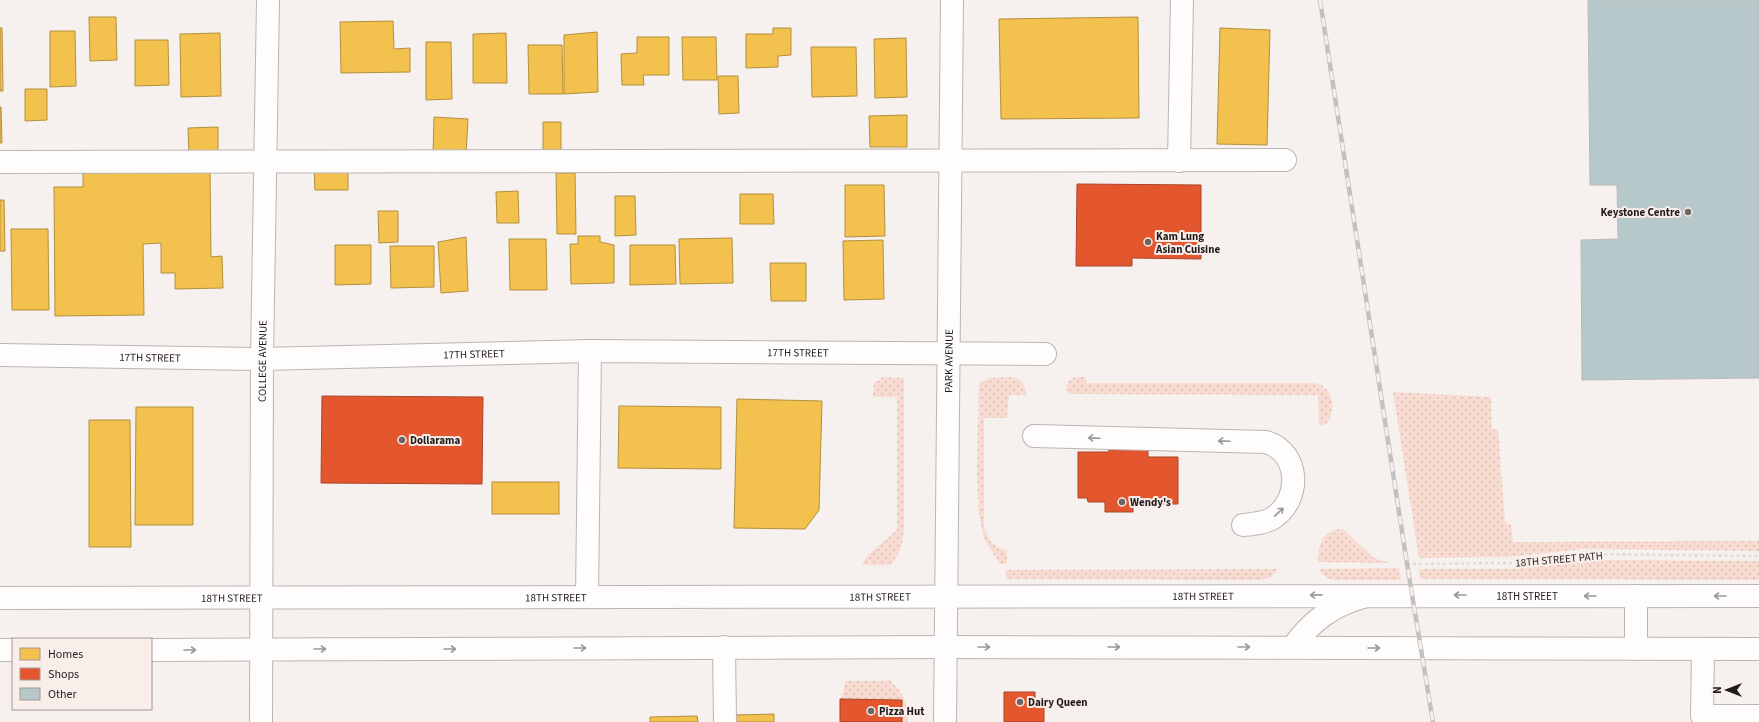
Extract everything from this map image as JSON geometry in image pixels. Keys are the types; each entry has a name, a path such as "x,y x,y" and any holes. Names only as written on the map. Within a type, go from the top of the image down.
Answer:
{"main road":[{"name":"COLLEGE AVENUE","path":"261,722 262,358 268,0"},
{"name":"PARK AVENUE","path":"945,722 952,0"},
{"path":"1179,161 1182,0"},
{"path":"0,162 950,162 1285,160"},
{"path":"587,597 590,351"},
{"name":"17TH STREET","path":"0,355 262,358 590,351 1045,354"},
{"path":"1034,436 1266,442 1274,445 1289,458 1293,471 1293,488 1290,499 1282,510 1273,518 1243,525"},
{"path":"1292,647 1310,626 1328,611 1341,604 1368,595"},
{"name":"18TH STREET","path":"0,598 261,599 1368,595 1759,596"},
{"path":"1636,596 1636,649"},
{"path":"724,647 725,722"},
{"path":"152,650 724,647 1759,649"},
{"path":"1703,649 1702,716 1759,716"},
{"path":"0,650 12,650"}],"path":[{"name":"18TH STREET PATH","path":"1407,564 1512,563 1587,554 1759,556"}],"shaded area":[{"path":"883,377 904,378 904,532 901,549 891,565 862,565 867,556 897,530 897,397 873,397 874,383"},
{"path":"1011,377 1020,380 1025,388 1026,395 1009,395 1007,418 984,418 984,528 991,542 997,547 1007,551 1007,564 1000,564 984,539 979,514 977,471 979,384 989,378"},
{"path":"1086,377 1086,383 1316,383 1327,390 1330,395 1332,400 1332,413 1326,424 1319,426 1318,395 1069,394 1066,390 1068,383 1072,378"},
{"path":"1393,392 1491,397 1492,429 1498,430 1505,522 1511,525 1513,542 1759,541 1759,551 1582,549 1511,557 1419,558"},
{"path":"1343,529 1374,558 1389,563 1318,562 1320,545 1326,535 1330,532"},
{"path":"1603,560 1759,561 1759,580 1420,579 1419,569 1512,569"},
{"path":"1399,568 1401,580 1333,580 1327,578 1318,569"},
{"path":"1278,569 1271,577 1260,580 1006,579 1006,570"},
{"path":"892,679 891,682 900,691 905,700 908,722 902,722 902,700 841,699 846,681 881,681"}],"building: Homes":[{"path":"89,17 116,17 117,60 90,61"},
{"path":"1138,17 1139,118 1001,119 999,19"},
{"path":"393,21 394,49 410,48 410,72 341,73 340,22"},
{"path":"0,28 2,28 3,91 0,91"},
{"path":"773,28 791,28 791,55 778,56 778,67 746,68 746,34 773,34"},
{"path":"1220,28 1270,30 1267,145 1217,144"},
{"path":"50,31 75,31 76,86 50,87"},
{"path":"597,32 598,92 564,94 564,35"},
{"path":"220,33 221,96 181,97 180,34"},
{"path":"506,33 507,83 473,83 473,34"},
{"path":"637,37 669,37 669,75 643,75 644,85 622,85 621,54 637,53"},
{"path":"682,37 716,37 717,80 683,80"},
{"path":"906,38 907,97 875,98 874,39"},
{"path":"135,40 168,40 169,85 135,86"},
{"path":"426,42 451,42 452,99 426,100"},
{"path":"528,45 562,45 563,94 529,94"},
{"path":"811,47 856,47 857,96 812,97"},
{"path":"718,76 738,76 739,113 719,114"},
{"path":"25,89 47,89 47,120 25,121"},
{"path":"1,107 2,143 0,143"},
{"path":"907,115 907,147 870,147 869,116"},
{"path":"434,117 468,119 466,154 433,153"},
{"path":"543,122 561,122 561,153 543,154"},
{"path":"218,127 218,153 189,154 188,128"},
{"path":"210,168 211,257 222,256 223,288 175,289 175,273 161,273 161,243 143,244 144,315 55,316 54,187 83,187 83,169"},
{"path":"314,168 348,168 348,190 315,190"},
{"path":"556,173 575,173 576,234 557,234"},
{"path":"845,185 884,185 885,236 845,237"},
{"path":"518,191 519,223 497,223 496,192"},
{"path":"740,194 773,194 774,224 740,224"},
{"path":"615,196 635,196 636,235 615,236"},
{"path":"0,200 4,200 5,251 0,251"},
{"path":"378,211 398,211 398,242 379,243"},
{"path":"11,229 48,229 49,310 12,310"},
{"path":"578,236 600,236 600,242 614,245 614,283 571,284 570,244 578,244"},
{"path":"466,237 468,291 441,293 438,242"},
{"path":"732,238 733,283 680,284 679,239"},
{"path":"509,239 546,239 547,290 510,290"},
{"path":"883,240 884,299 844,300 843,241"},
{"path":"335,245 371,245 371,284 335,285"},
{"path":"630,245 675,245 676,284 630,285"},
{"path":"390,246 434,246 434,287 391,288"},
{"path":"770,263 806,263 806,301 771,301"},
{"path":"737,399 822,401 819,510 805,529 734,528"},
{"path":"619,406 721,407 721,469 618,468"},
{"path":"136,407 193,407 193,525 135,525"},
{"path":"89,420 130,420 131,547 89,547"},
{"path":"492,482 559,482 559,514 492,514"},
{"path":"774,714 774,722 734,722 734,715"},
{"path":"697,716 698,722 650,722 650,717"}],"building: Shops":[{"path":"1077,184 1201,185 1201,259 1132,258 1132,266 1076,266"},
{"name":"Dollarama","path":"322,396 483,397 482,484 321,483"},
{"path":"1109,448 1148,448 1148,457 1178,457 1178,504 1133,504 1133,512 1105,512 1105,502 1088,502 1087,498 1078,498 1078,452 1109,452"},
{"path":"1004,692 1035,692 1035,703 1044,703 1044,722 1004,722"},
{"name":"Pizza Hut","path":"840,699 902,700 902,722 840,722"}],"building: Other":[{"name":"Keystone Centre","path":"1588,0 1759,0 1759,378 1582,380 1581,240 1618,239 1617,185 1590,185"}],"railway":[{"path":"1320,0 1407,564 1433,722"}],"place":[{"name":"Keystone Centre","path":"1688,212"},
{"name":"Kam Lung Asian Cuisine","path":"1148,242"},
{"name":"Dollarama","path":"402,440"},
{"name":"Wendy's","path":"1122,502"},
{"name":"Dairy Queen","path":"1020,702"},
{"name":"Pizza Hut","path":"871,711"}]}
